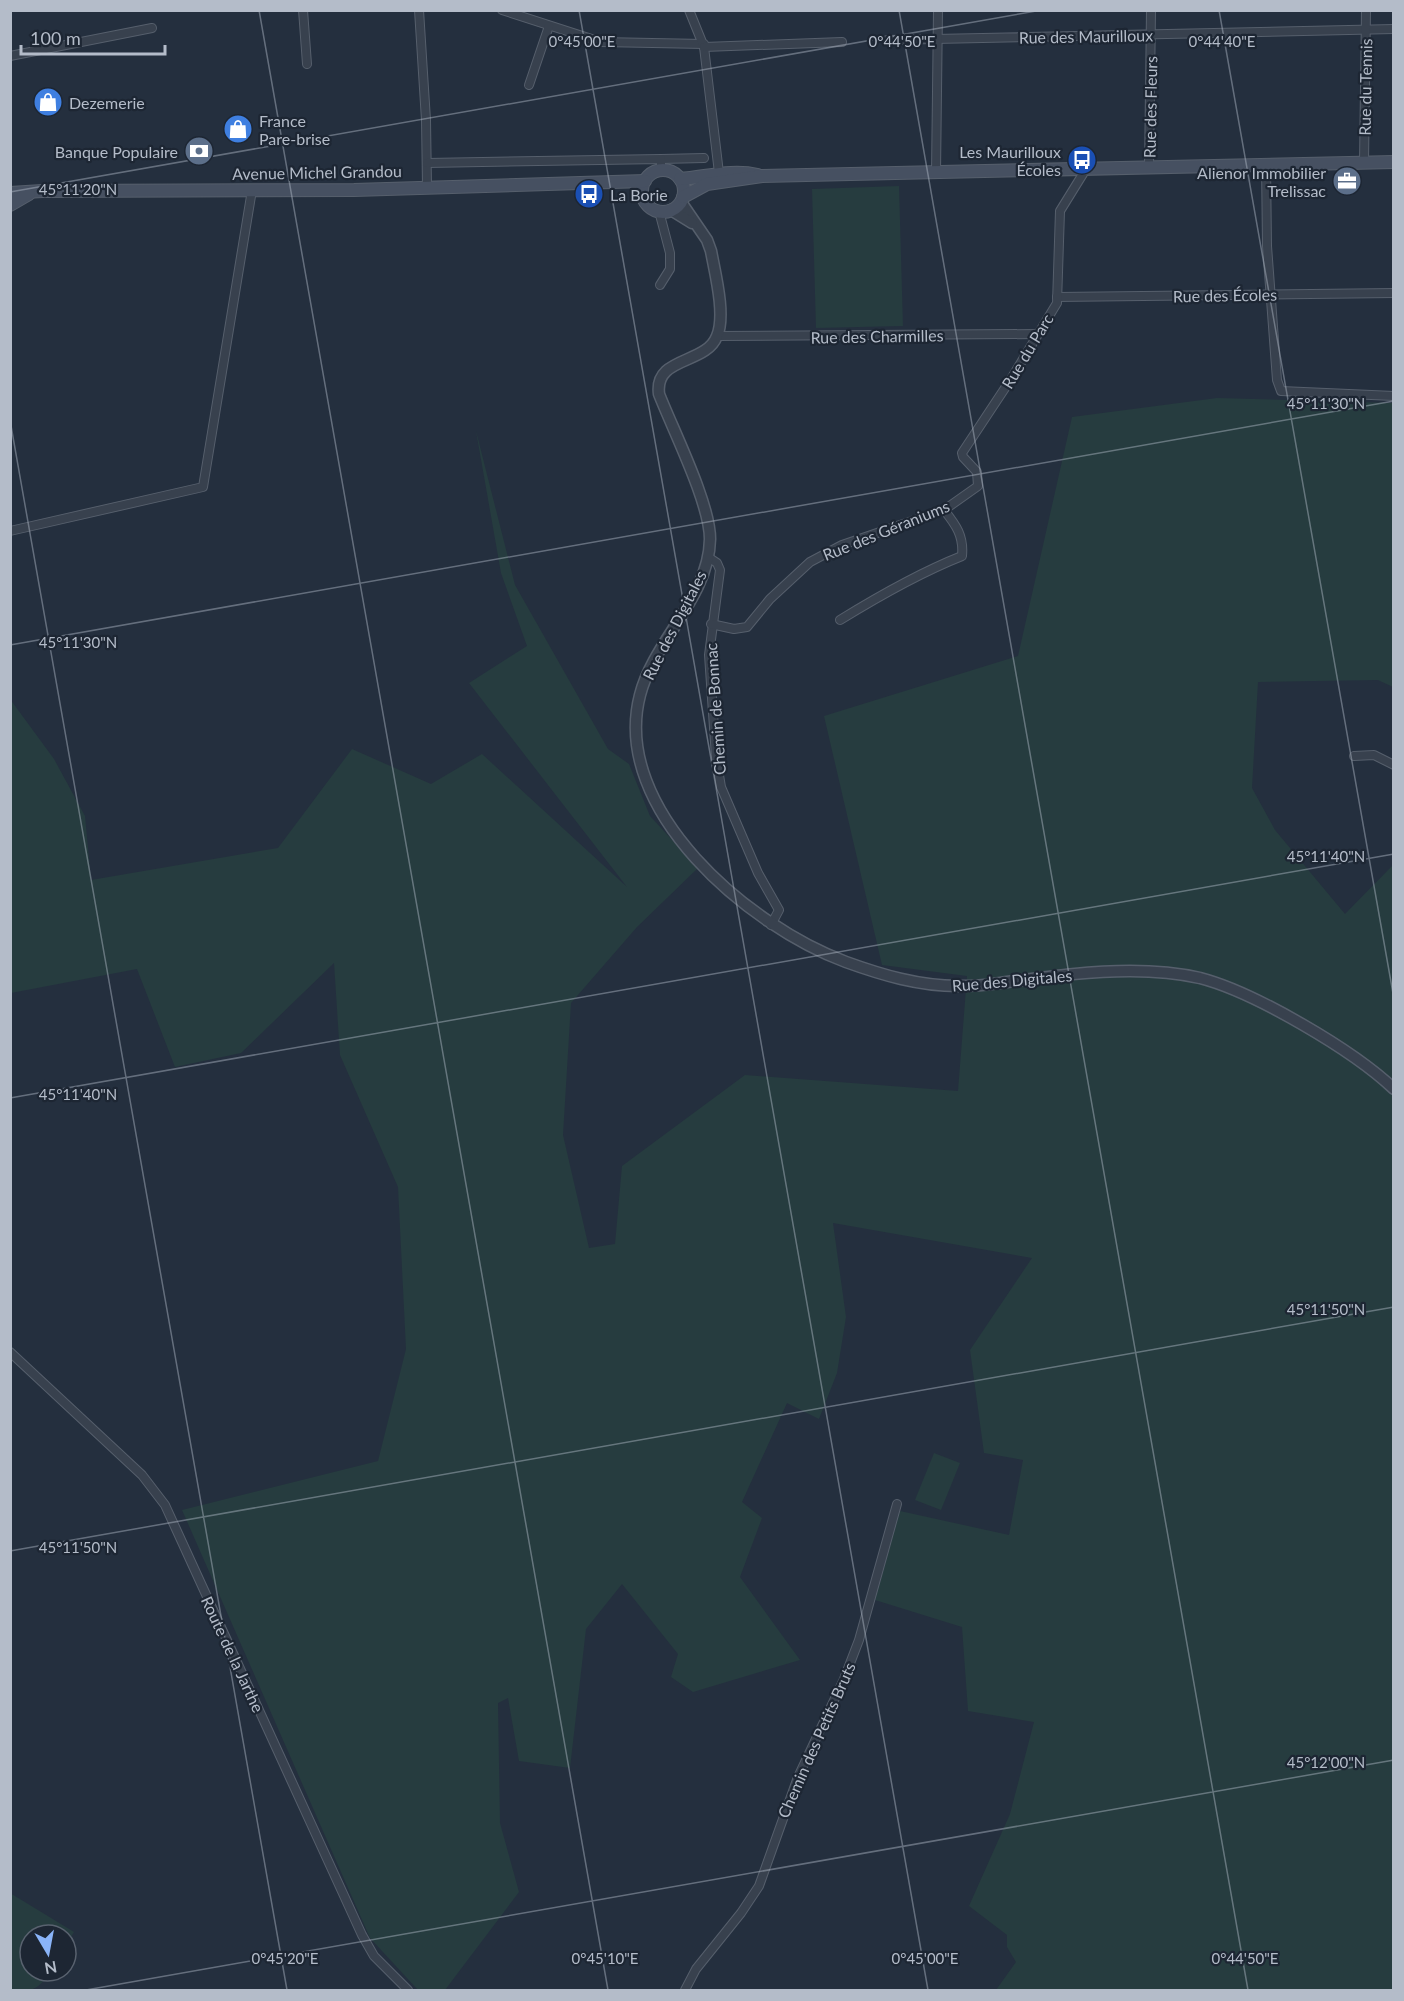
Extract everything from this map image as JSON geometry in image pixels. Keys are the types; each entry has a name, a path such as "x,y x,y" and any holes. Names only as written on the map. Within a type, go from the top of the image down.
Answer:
{"main road":[{"path":"680,179 661,165 645,181 643,195 649,206 674,205 697,190 715,182 762,176 1394,162"},
{"path":"680,179 704,174 743,172 762,176"},
{"path":"674,205 680,179"},
{"name":"Avenue Michel Grandou","path":"10,193 354,190 645,181"},
{"name":"Avenue Michel Grandou","path":"593,184 643,195"},
{"name":"Avenue Michel Grandou","path":"10,205 20,198 42,191"}],"street":[{"path":"303,10 307,64"},
{"path":"419,10 427,186"},
{"path":"502,10 602,42 704,46 842,42"},
{"path":"689,10 704,46 719,173 697,190"},
{"path":"936,172 938,10"},
{"name":"Rue des Fleurs","path":"1149,168 1151,10"},
{"name":"Rue du Tennis","path":"1364,163 1366,10"},
{"path":"530,85 549,26"},
{"path":"10,56 152,28"},
{"name":"Rue des Maurilloux","path":"887,40 1394,29"},
{"path":"704,174 717,154"},
{"path":"427,163 661,165 704,158"},
{"path":"1266,165 1270,294 1277,380 1281,392 1394,396"},
{"name":"Rue du Parc","path":"963,458 964,447 1011,379 1057,303 1059,211 1086,169"},
{"path":"10,531 203,487 252,190"},
{"path":"674,205 700,228 711,251 717,283 720,326 717,336"},
{"path":"660,285 670,268 674,205"},
{"name":"Rue des Écoles","path":"1057,297 1394,293"},
{"name":"Rue des Charmilles","path":"717,336 1038,334"},
{"name":"Rue des Digitales","path":"717,336 704,350 664,372 657,385 705,511 710,538 708,557 698,585 655,660 640,694 636,730 638,763 651,795 679,836 726,887 771,925 795,939 842,960 900,979 960,987 1130,971 1201,978 1234,991 1338,1046 1394,1089"},
{"name":"Rue des Géraniums","path":"711,624 734,629 747,627 770,599 810,562 842,545 944,510 978,486 977,472 963,458"},
{"path":"840,620 873,599 936,566 962,556 963,543 958,528 944,510"},
{"name":"Chemin de Bonnac","path":"708,557 717,563 720,570 708,655 719,777 758,873 779,910 771,925"},
{"path":"1354,756 1374,755 1394,765"},
{"name":"Route de la Jarthe","path":"10,1352 142,1475 165,1505 362,1935 374,1956 408,1990"},
{"name":"Chemin des Petits Bruts","path":"685,1990 696,1969 741,1913 759,1886 794,1786 844,1679 859,1640 897,1504"}],"green space":[{"path":"899,186 903,326 816,328 812,189"},
{"path":"1217,398 1393,403 1393,687 1378,680 1258,682 1252,788 1275,830 1345,914 1393,865 1393,1990 996,1990 1016,1962 1007,1947 1007,1935 969,1906 1010,1814 1034,1722 968,1711 962,1627 875,1600 900,1511 1009,1535 1023,1460 984,1453 970,1350 1032,1258 833,1223 846,1317 837,1373 819,1419 787,1403 742,1502 762,1518 740,1577 800,1660 693,1692 671,1677 678,1654 622,1584 586,1629 570,1768 519,1761 508,1698 498,1703 500,1823 519,1892 445,1990 418,1990 370,1938 182,1510 378,1461 406,1349 398,1187 340,1055 334,963 241,1053 175,1067 137,969 11,993 10,699 54,759 85,816 91,880 278,848 352,749 431,784 482,754 627,887 469,683 527,646 501,573 476,431 515,585 608,749 629,764 650,816 698,868 637,927 571,1003 563,1135 589,1248 615,1244 622,1166 745,1075 958,1091 967,976 882,965 824,716 1018,656 1072,417"},
{"path":"934,1453 960,1463 941,1510 915,1500"},
{"path":"10,1893 59,1923 18,1923 18,1983 42,1983 30,1990 11,1990"}],"place":[{"name":"Dezemerie","path":"48,102"},
{"name":"France Pare-brise","path":"238,129"},
{"name":"Banque Populaire","path":"199,151"},
{"name":"Les Maurilloux Écoles","path":"1082,160"},
{"name":"Alienor Immobilier Trelissac","path":"1347,181"},
{"name":"La Borie","path":"589,194"}]}
